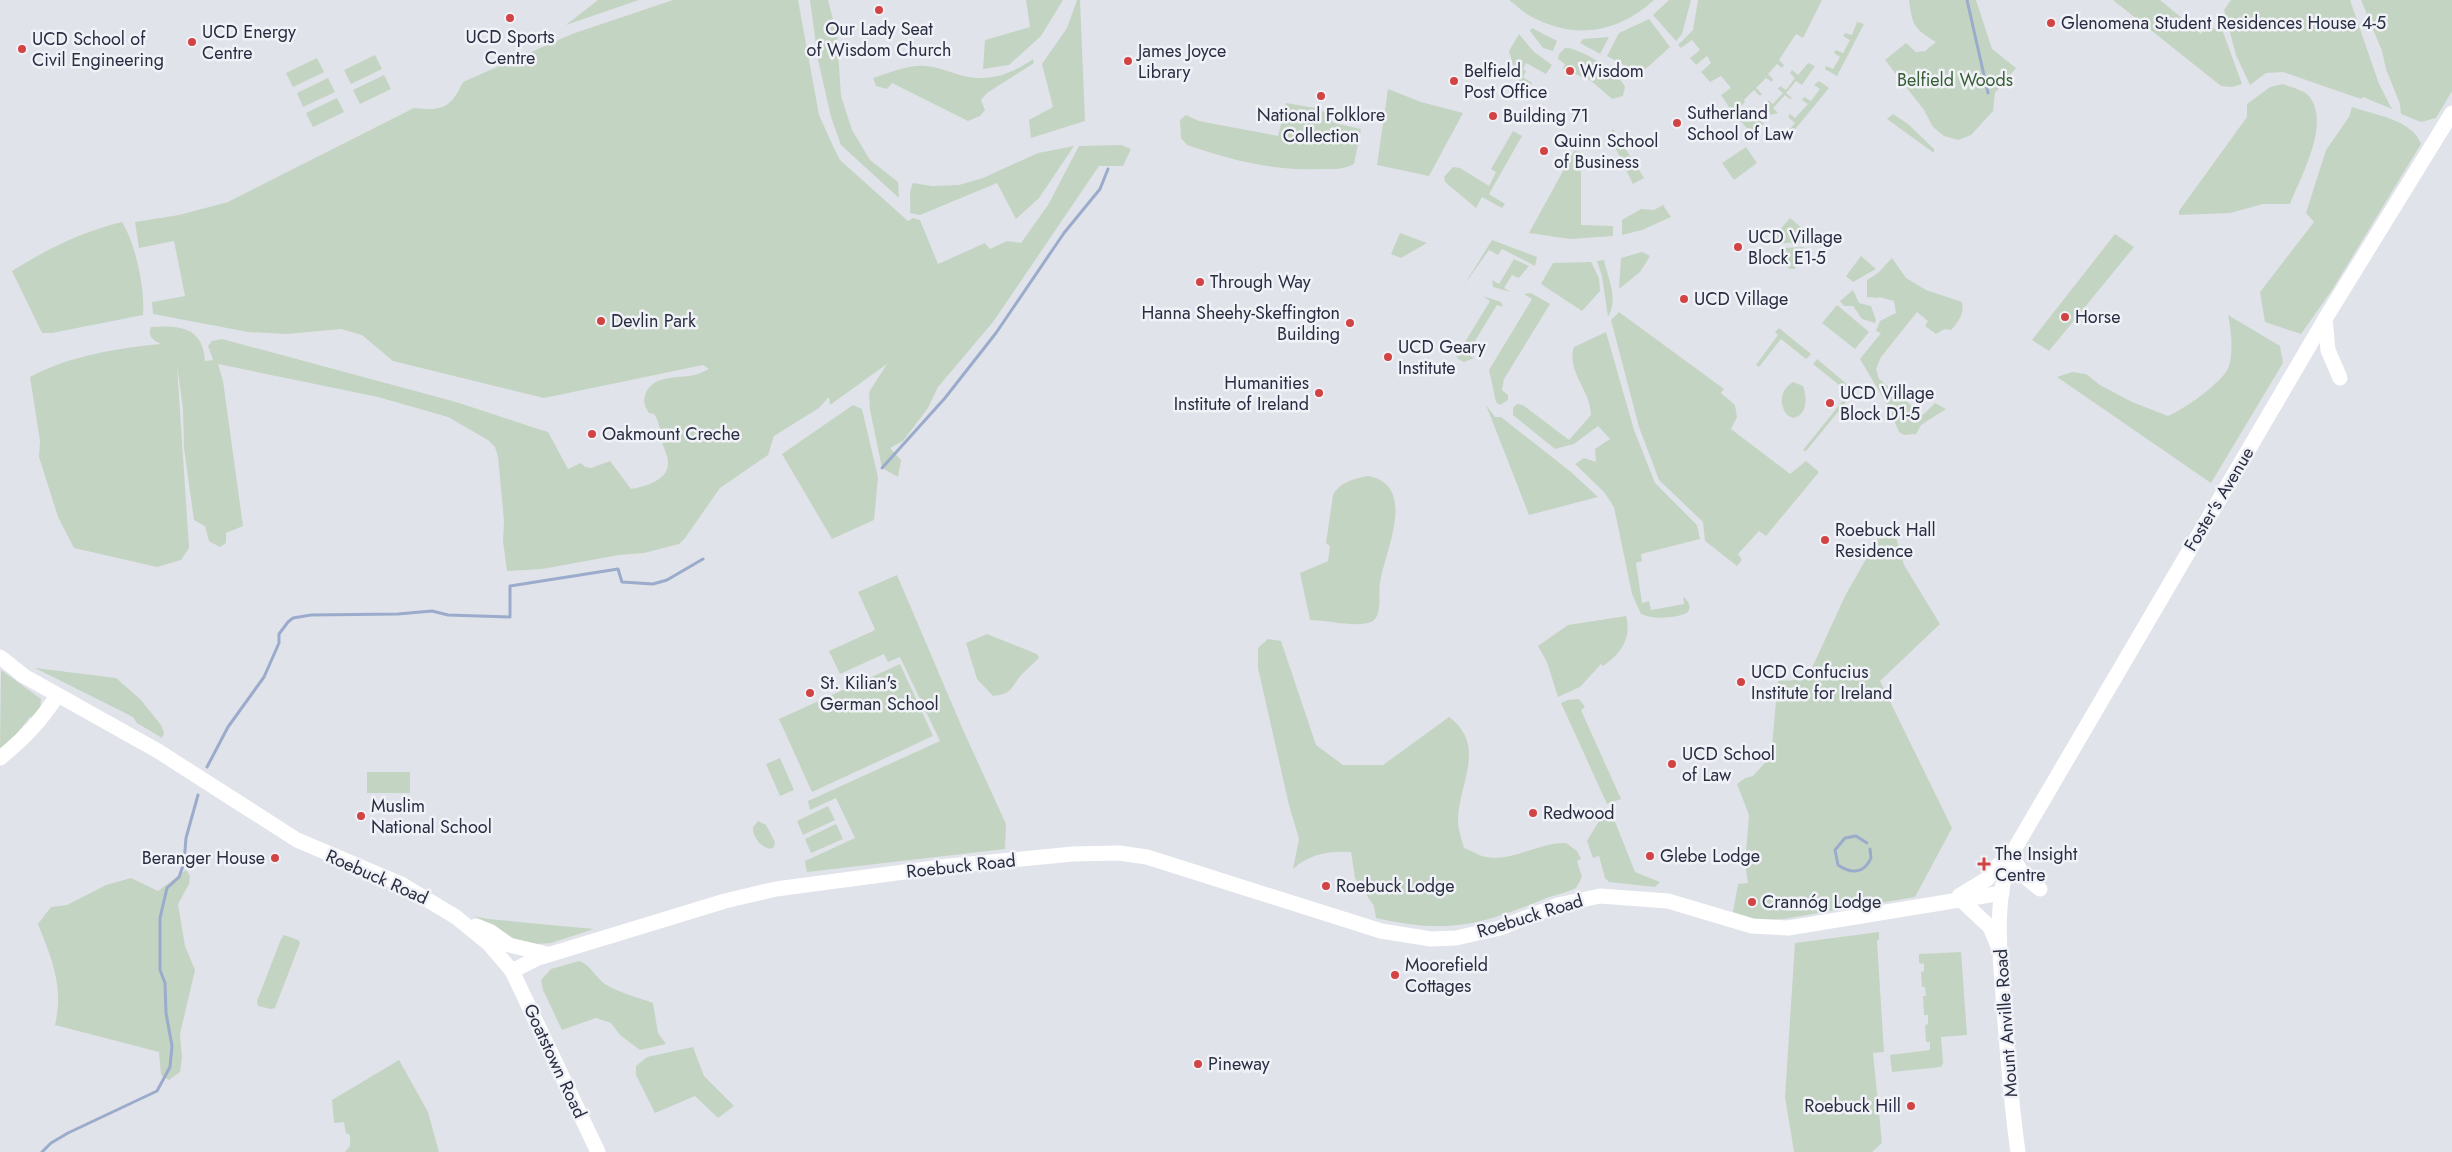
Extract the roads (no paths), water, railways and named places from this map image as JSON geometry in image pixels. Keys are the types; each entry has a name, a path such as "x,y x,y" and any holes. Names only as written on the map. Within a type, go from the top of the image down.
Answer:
{"main road":[{"name":"Foster's Avenue","path":"2002,893 2010,857 2325,319 2452,113"},
{"path":"2325,319 2328,350 2340,378"},
{"name":"Roebuck Road","path":"0,657 24,676 158,751 297,840 401,884 460,920 489,944 512,971 550,954 725,901 776,889 949,866 1100,852 1146,857 1381,931 1430,939 1456,938 1500,928 1558,905 1600,896 1668,901 1752,926 1788,928 2002,893"},
{"path":"0,758 18,744 44,716 57,696"},
{"path":"2001,952 1990,927 1956,900 1983,882 1998,864 2010,857 2024,876 2040,889"},
{"name":"Mount Anville Road","path":"2002,893 2001,952 2011,1103 2018,1152"},
{"path":"460,920 491,932 516,947 550,954"},
{"name":"Goatstown Road","path":"512,971 598,1152"}],"waterway":[{"path":"1967,0 1988,93"},
{"path":"882,468 945,398 996,333 1064,233 1100,189 1108,169"},
{"path":"207,767 228,727 264,677 279,643 279,634 293,618 311,615 398,614 432,611 448,615 510,617 510,586 618,569 622,582 653,584 667,580 703,559"},
{"path":"42,1152 51,1143 68,1133 157,1091 170,1067 172,1046 166,1013 165,983 160,970 160,918 167,888 179,877 184,863 186,838 198,795"},
{"path":"1867,843 1856,836 1845,838 1835,850 1838,865 1852,871 1861,870 1871,858 1870,849"}],"place":[{"name":"Our Lady Seat of Wisdom Church","path":"879,10"},
{"name":"UCD Sports Centre","path":"510,18"},
{"name":"Glenomena Student Residences House 4-5","path":"2051,23"},
{"name":"UCD Energy Centre","path":"192,42"},
{"name":"UCD School of Civil Engineering","path":"22,49"},
{"name":"James Joyce Library","path":"1128,61"},
{"name":"Wisdom","path":"1570,71"},
{"name":"Belfield Post Office","path":"1454,81"},
{"name":"National Folklore Collection","path":"1321,96"},
{"name":"Building 71","path":"1493,116"},
{"name":"Sutherland School of Law","path":"1677,123"},
{"name":"Quinn School of Business","path":"1544,151"},
{"name":"UCD Village Block E1-5","path":"1738,247"},
{"name":"Through Way","path":"1200,282"},
{"name":"UCD Village","path":"1684,299"},
{"name":"Horse","path":"2065,317"},
{"name":"Devlin Park","path":"601,321"},
{"name":"Hanna Sheehy-Skeffington Building","path":"1350,323"},
{"name":"UCD Geary Institute","path":"1388,357"},
{"name":"Humanities Institute of Ireland","path":"1319,393"},
{"name":"UCD Village Block D1-5","path":"1830,403"},
{"name":"Oakmount Creche","path":"592,434"},
{"name":"Roebuck Hall Residence","path":"1825,540"},
{"name":"UCD Confucius Institute for Ireland","path":"1741,682"},
{"name":"St. Kilian's German School","path":"810,693"},
{"name":"UCD School of Law","path":"1672,764"},
{"name":"Redwood","path":"1533,813"},
{"name":"Muslim National School","path":"361,816"},
{"name":"Glebe Lodge","path":"1650,856"},
{"name":"Beranger House","path":"275,858"},
{"name":"The Insight Centre","path":"1984,864"},
{"name":"Roebuck Lodge","path":"1326,886"},
{"name":"Crannóg Lodge","path":"1752,902"},
{"name":"Moorefield Cottages","path":"1395,975"},
{"name":"Pineway","path":"1198,1064"},
{"name":"Roebuck Hill","path":"1911,1106"}],"park label":[{"name":"Belfield Woods","path":"1955,80"}]}
